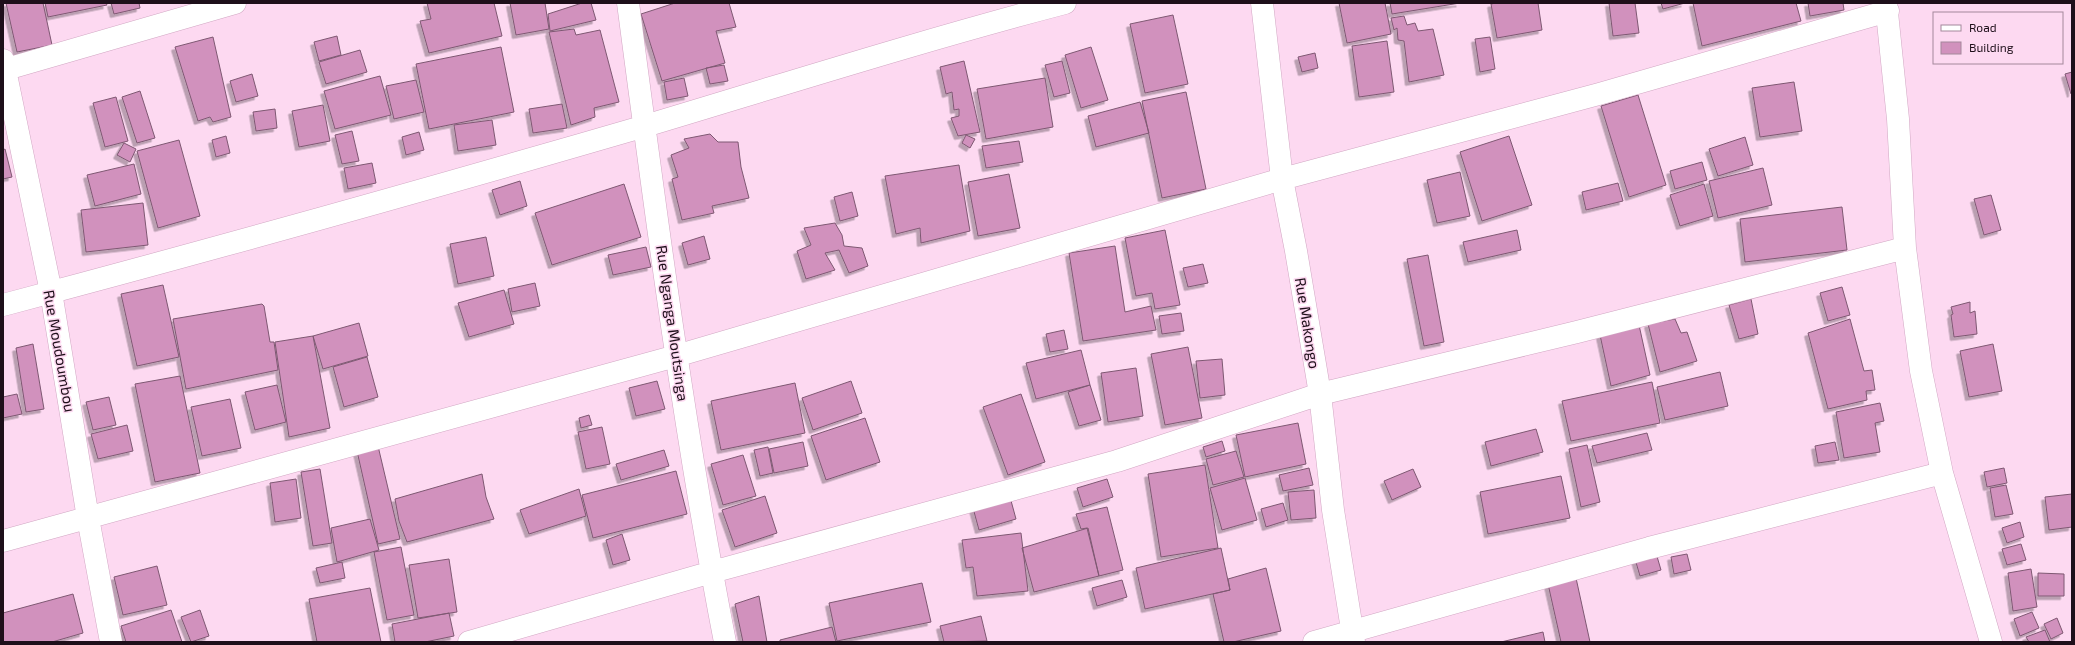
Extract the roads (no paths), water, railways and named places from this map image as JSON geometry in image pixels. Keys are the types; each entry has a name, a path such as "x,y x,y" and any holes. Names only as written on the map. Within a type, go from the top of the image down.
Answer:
{"street":[{"path":"4,66 235,3"},
{"name":"Rue Nganga Moutsinga","path":"628,3 676,356 725,642"},
{"path":"3,304 347,211 644,126 950,34 1066,3"},
{"name":"Rue Makongo","path":"1262,3 1282,179 1296,251 1320,394 1333,510 1353,636"},
{"path":"3,541 676,356 1282,179 1598,94 1887,7 1898,119 1905,248 1921,370 1942,472 1991,642"},
{"name":"Rue Moudoumbou","path":"4,66 51,292 88,518 111,642"},
{"path":"469,642 712,572 1117,461 1320,394 1585,330 1905,248"},
{"path":"1314,642 1353,636 1649,548 1942,472"}]}
